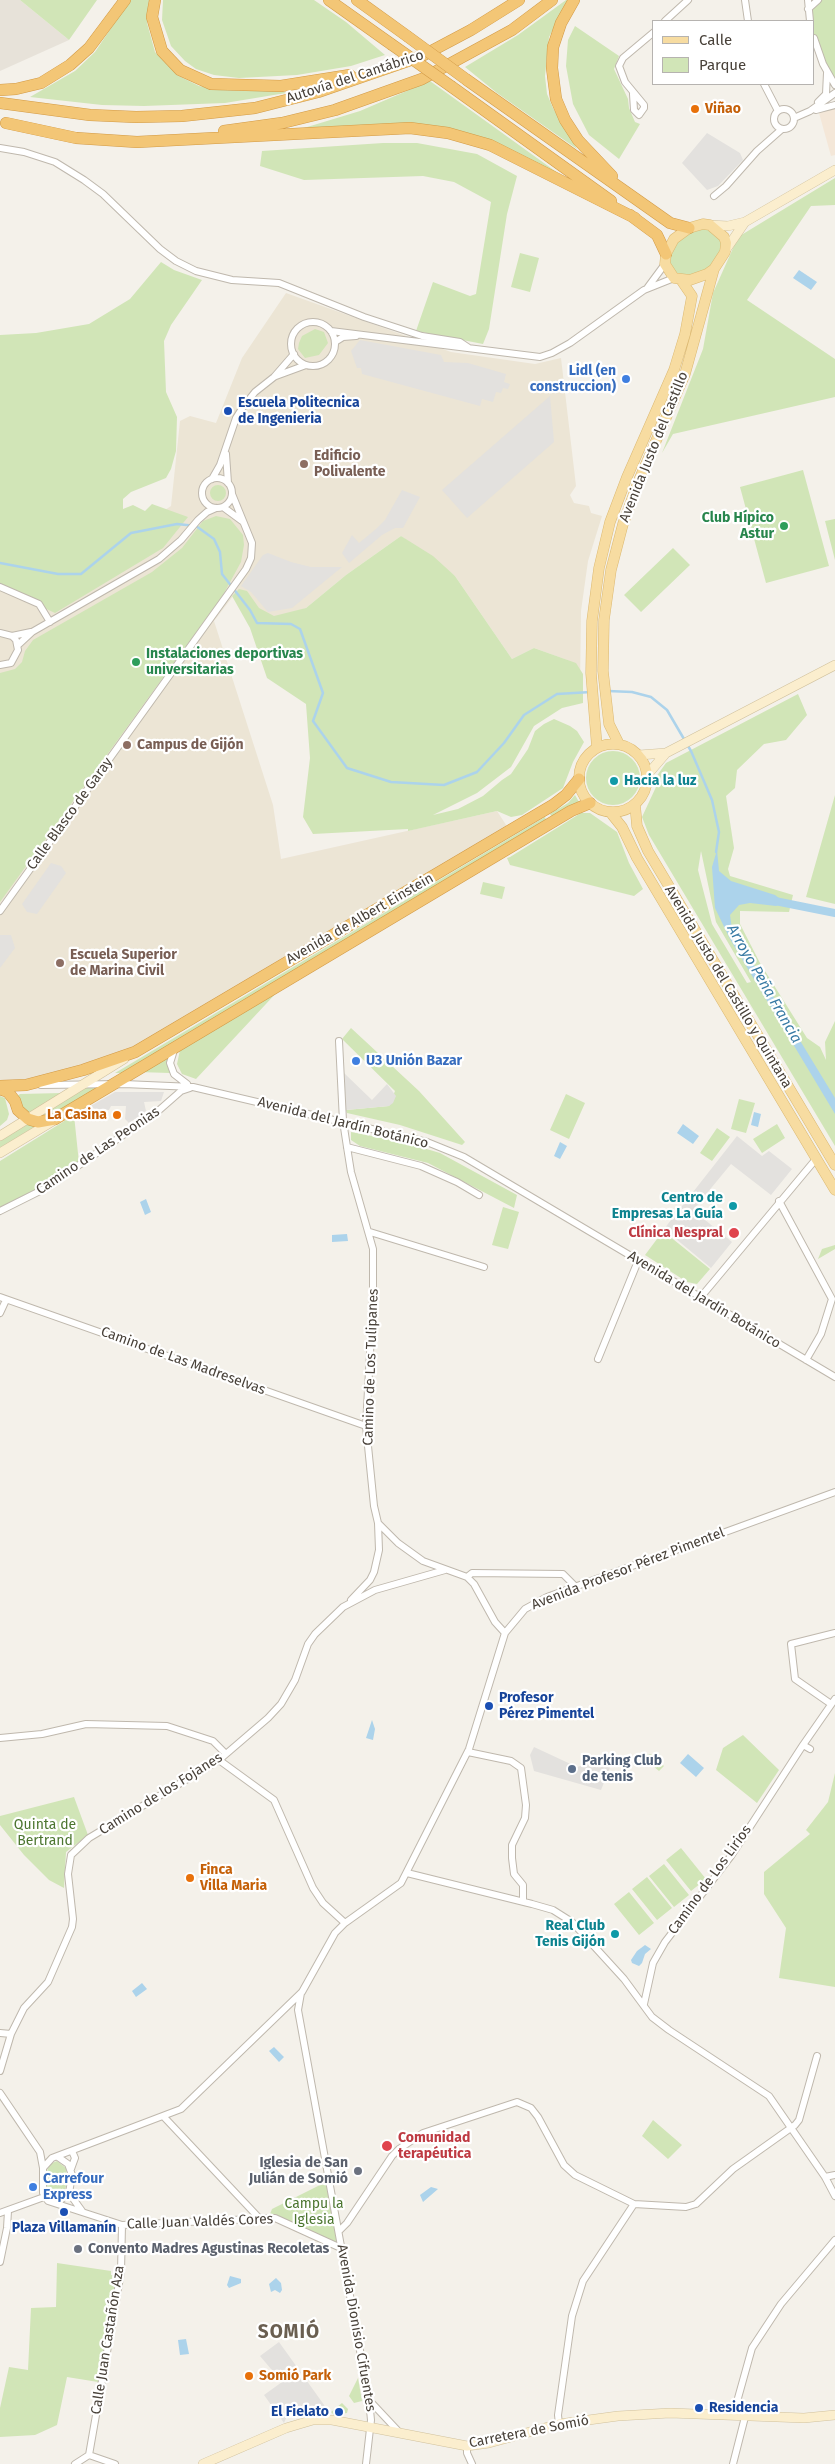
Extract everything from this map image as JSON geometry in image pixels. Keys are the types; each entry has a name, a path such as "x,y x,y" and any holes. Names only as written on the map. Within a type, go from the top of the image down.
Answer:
{"highway":[{"path":"0,90 16,89 41,82 70,65 95,42 125,0"},
{"path":"154,0 152,17 162,52 180,70 211,84 244,86 303,84 398,64"},
{"path":"329,0 635,218 656,235 666,259"},
{"path":"357,0 670,223 689,228"},
{"name":"Autovía del Cantábrico","path":"0,103 90,115 182,116 255,108 318,92 443,46 519,0"},
{"name":"Autovía del Cantábrico","path":"3,123 76,132 165,136 237,130 282,123 335,110 440,71 512,30 552,0"},
{"path":"574,0 561,23 553,48 552,68 556,99 565,120 578,140 628,194"},
{"path":"3,123 76,138 137,142 410,128 448,133 490,145 635,218"},
{"name":"Avenida de Albert Einstein","path":"26,1085 83,1070 135,1052 549,807 566,795 579,779"},
{"name":"Avenida de Albert Einstein","path":"55,1119 571,810 590,803"},
{"name":"Avenida del Jardín Botánico","path":"0,1087 26,1085"},
{"path":"0,1087 12,1097 18,1110 28,1119 38,1122 55,1119"}],"main road":[{"path":"703,224 710,225 724,237 726,243 724,252 714,269 698,278 678,279 666,259 674,239 689,228 703,224"},
{"name":"Avenida Justo del Castillo","path":"619,744 611,729 606,713 602,671 605,612 611,570 623,524 639,480 685,374 714,269"},
{"name":"Avenida Justo del Castillo","path":"597,748 591,673 592,621 599,568 610,522 627,477 674,370 685,334 692,296 678,279"},
{"path":"608,744 619,744 632,749 639,755 648,774 646,788 635,804 619,812 610,812 590,803 581,788 579,779 584,761 597,748 608,744"},
{"name":"Avenida Justo del Castillo y Quintana","path":"635,804 637,826 648,851 835,1165"},
{"name":"Avenida Justo del Castillo y Quintana","path":"610,812 622,826 638,858 835,1190"}],"street":[{"path":"666,20 688,0"},
{"path":"745,0 748,20"},
{"path":"808,0 810,20"},
{"path":"808,8 818,0"},
{"path":"633,94 625,82 619,66 623,58 652,34"},
{"path":"815,41 827,72 835,85"},
{"path":"810,111 826,94 827,72"},
{"path":"764,85 778,112 775,122 782,128"},
{"path":"810,111 835,93"},
{"path":"714,196 726,186 757,151 782,128 790,126 794,118 810,111 832,106 835,101"},
{"path":"778,112 788,110 794,118"},
{"path":"0,148 24,152 55,162 84,180 103,194 160,249 176,261 196,271 232,280 279,283 386,324 422,336 460,342 469,348"},
{"path":"710,225 728,226 745,222 835,170"},
{"path":"724,252 745,222"},
{"path":"644,290 666,259"},
{"path":"306,365 294,354 292,342 300,327 317,322 331,331 402,338 540,357 552,354 644,290 678,279"},
{"path":"386,324 396,330 402,338"},
{"path":"274,377 306,365 320,365 327,361 332,356 335,342 331,331"},
{"path":"335,342 343,337 369,335"},
{"path":"198,520 203,500 203,488 212,479 236,418 255,392 274,377 294,354"},
{"path":"225,450 228,483 244,523"},
{"path":"212,479 219,478 228,483"},
{"path":"0,665 6,665 14,659 18,645 32,632 141,572 160,559 198,520 229,502 232,494"},
{"path":"203,500 206,504 232,512 244,523"},
{"name":"Calle Blasco de Garay","path":"0,912 239,580 250,558 252,543 244,523"},
{"path":"0,587 39,604 50,622"},
{"path":"0,633 12,636 32,632"},
{"path":"12,636 18,645"},
{"path":"648,774 667,753 835,665"},
{"path":"639,755 667,753"},
{"name":"Camino de Los Tulipanes","path":"339,1041 343,1121 351,1172 370,1232 373,1248 373,1298 366,1426 373,1496 378,1523 378,1561 370,1580"},
{"path":"176,1046 171,1054 170,1063 174,1074 181,1082 193,1087"},
{"name":"Avenida de Albert Einstein","path":"4,1133 135,1052"},
{"name":"Avenida del Jardín Botánico","path":"26,1085 114,1084 193,1087 427,1142 464,1157 835,1377"},
{"name":"Camino de Las Peonias","path":"0,1211 44,1189 157,1112 181,1091 193,1087"},
{"path":"4,1133 16,1119 18,1110"},
{"path":"0,1154 55,1119"},
{"path":"347,1147 421,1166 457,1182 479,1195"},
{"path":"700,1298 816,1158"},
{"path":"779,1202 832,1298 821,1334 806,1360"},
{"path":"370,1232 484,1267"},
{"path":"598,1358 638,1261"},
{"path":"0,1313 3,1299"},
{"name":"Camino de Las Madreselvas","path":"3,1299 366,1426"},
{"name":"Avenida Profesor Pérez Pimentel","path":"55,2157 181,2110 302,1992 335,1933 345,1923 396,1889 468,1752 505,1633 524,1609 547,1597 835,1492"},
{"path":"378,1523 398,1543 423,1561 467,1578 474,1584 495,1622 505,1633"},
{"name":"Camino de los Fojanes","path":"0,2071 10,2034 24,2008 48,1982 72,1927 74,1919 68,1874 71,1855 89,1838 219,1760 268,1718 281,1704 295,1680 308,1644 315,1634 343,1607 375,1590 445,1570"},
{"path":"467,1578 472,1574 563,1574 576,1587"},
{"path":"343,1607 370,1580 375,1590"},
{"path":"833,1702 795,1679 791,1644 835,1633"},
{"name":"Camino de Los Lirios","path":"644,2004 653,1962 665,1942 731,1856 833,1702"},
{"path":"0,1738 42,1734 86,1724 167,1726 213,1741 226,1754"},
{"path":"803,1745 810,1749"},
{"path":"468,1752 511,1761 521,1768 526,1805 525,1818 512,1845 512,1858 514,1874 523,1885 523,1901"},
{"path":"219,1760 274,1800 313,1888 323,1903 345,1923"},
{"path":"406,1873 523,1901 553,1910 572,1922 644,2004 652,2017 768,2096 825,2177 835,2196"},
{"name":"Avenida Dionisio Cifuentes","path":"302,1992 299,2000 300,2017 369,2400 370,2428 366,2464"},
{"path":"282,2011 294,2012 300,2017"},
{"path":"0,2033 10,2034"},
{"path":"339,2231 347,2223 392,2156 399,2149 423,2133 517,2102 531,2108 538,2117 564,2165 575,2175 634,2204 686,2207 696,2204 733,2169 799,2120 817,2056"},
{"path":"0,2093 40,2152 43,2168 44,2196 50,2202 57,2203 69,2194 72,2179 71,2169 75,2158 72,2151"},
{"path":"164,2117 260,2219"},
{"path":"40,2152 64,2160 71,2169"},
{"path":"43,2168 55,2157"},
{"path":"825,2177 835,2175"},
{"path":"69,2194 83,2212"},
{"path":"0,2213 44,2196"},
{"name":"Calle Juan Valdés Cores","path":"57,2203 122,2225 275,2218 343,2249"},
{"path":"559,2424 558,2415 572,2316 583,2281 634,2204"},
{"path":"0,2262 7,2228 8,2211"},
{"name":"Calle Juan Castañón Aza","path":"89,2455 121,2272 122,2225"},
{"path":"732,2416 752,2348 781,2304 835,2240"},
{"path":"369,2400 390,2425 402,2434"},
{"name":"Carretera de Somió","path":"204,2464 286,2428 313,2420 332,2420 467,2446 489,2443 559,2424 618,2416 670,2413 804,2418 835,2415"},
{"path":"733,2464 745,2417"},
{"path":"467,2446 467,2453 472,2464"},
{"path":"74,2464 89,2455 115,2464"}],"shaded area":[{"path":"0,0 20,0 69,40 0,71"},
{"path":"835,108 835,155 831,156 819,113"},
{"path":"707,133 740,153 743,160 718,186 707,190 682,163"},
{"name":"Campus de Gijón","path":"286,293 451,352 535,364 561,358 576,486 570,495 574,503 589,506 591,513 602,516 588,561 581,611 580,686 567,660 534,648 512,659 455,576 401,536 346,575 306,608 262,625 237,591 214,621 273,805 281,859 497,811 510,831 135,1052 0,1086 0,526 138,528 171,506 180,421 190,416 216,423 242,358"},
{"path":"360,340 441,355 444,362 468,363 506,374 504,382 510,384 508,389 503,388 501,393 496,392 493,402 482,399 480,406 362,374 361,368 357,368 351,351"},
{"path":"550,396 554,442 467,518 442,490"},
{"path":"402,490 420,497 403,528 395,528 382,535 349,563 342,553 352,535 359,543 376,529 385,520"},
{"path":"268,553 311,567 342,567 292,608 268,612 251,592 241,586 263,555"},
{"path":"51,863 61,866 66,873 37,914 27,912 22,904"},
{"path":"0,935 11,935 15,948 0,968"},
{"path":"344,1073 372,1100 387,1084 396,1096 393,1103 389,1106 346,1110"},
{"path":"115,1092 164,1092 161,1101 144,1102 146,1111 129,1123 125,1119 126,1106 111,1106 109,1110 87,1108"},
{"path":"737,1136 762,1156 769,1151 792,1169 771,1195 731,1164 693,1210 732,1242 711,1268 664,1229"},
{"name":"Parking Club de tenis","path":"534,1747 577,1767 584,1765 593,1756 607,1756 613,1760 601,1790 534,1771 530,1755"},
{"path":"279,2342 327,2409 324,2412 301,2417 295,2413 287,2416 284,2423 264,2395 282,2382 260,2356"}],"green space":[{"path":"20,0 97,0 69,40"},
{"path":"130,0 149,0 147,23 155,52 177,75 199,86 220,90 282,91 286,93 225,103 144,106 102,105 30,97 75,71 95,52"},
{"path":"163,0 314,0 346,22 385,55 351,66 297,75 239,78 214,75 196,69 185,61 171,46 162,20"},
{"path":"566,0 569,0 549,37 545,76 547,94 553,108 577,149 497,93 465,67 518,35"},
{"path":"818,0 835,0 835,85 815,40 815,20 810,20 808,9"},
{"path":"575,26 619,56 614,69 628,99 629,108 635,122 640,124 619,159 589,135 573,104 566,66 568,40"},
{"path":"430,81 562,176 437,128 294,131 360,111"},
{"path":"383,143 417,143 477,154 517,176 507,214 489,329 483,344 416,331 433,282 470,296 476,294 491,202 454,182 423,176 304,180 260,166 262,151"},
{"path":"835,178 835,205 811,206 747,300 835,359 835,397 673,434 662,453 703,349 713,293 738,237"},
{"path":"703,224 726,243 707,274 674,278 666,254 674,239"},
{"path":"520,253 539,258 530,292 511,287"},
{"path":"161,262 174,270 202,280 171,325 164,341 166,392 177,417 176,451 171,469 166,478 131,492 123,499 123,509 133,505 145,511 152,504 188,517 163,548 55,613 0,587 0,335 36,333 89,324 130,299"},
{"path":"315,329 324,332 328,343 319,355 305,358 298,349 299,343 302,336"},
{"name":"Club Hípico Astur","path":"803,470 829,566 766,583 740,487"},
{"path":"218,485 224,487 226,493 224,499 218,501 212,499 210,493 212,487"},
{"path":"216,516 230,519 243,535 244,545 241,562 223,595 0,902 0,673 15,669 22,662 25,651 33,640 152,572 182,548 203,521"},
{"path":"835,519 835,560 825,521"},
{"path":"401,536 433,556 455,576 512,659 534,648 576,663 583,674 583,703 562,708 534,726 511,767 477,793 433,815 458,809 483,796 511,774 528,749 535,731 554,719 577,731 584,742 573,762 563,788 522,815 511,817 497,811 408,831 408,829 313,834 303,817 310,758 306,704 267,678 250,628 232,596 239,589 247,591 259,608 274,616 306,608 346,575"},
{"name":"Club Hípico Astur","path":"673,548 690,565 641,612 624,595"},
{"path":"798,694 807,715 786,740 764,744 737,770 735,788 726,796 734,848 728,869 730,876 793,895 789,912 740,911 740,924 760,963 807,1038 820,1047 826,1060 825,1042 835,1021 835,1146 649,835 642,817 656,787 656,777 666,763","holes":["701,851 716,922 751,982 747,983 712,924 698,870"]},
{"path":"613,751 623,753 632,759 638,768 640,778 638,788 632,797 623,803 613,805 603,803 594,797 588,788 586,778 588,768 594,759 603,753"},
{"path":"575,795 579,802 552,817 550,814 568,803"},
{"path":"835,795 835,904 806,897"},
{"path":"581,813 590,813 617,832 629,863 643,889 634,896 510,865 507,858"},
{"path":"545,817 546,820 123,1073 115,1073"},
{"path":"483,882 505,887 502,899 480,894"},
{"path":"279,990 196,1079 182,1074 177,1064 180,1050"},
{"path":"351,1028 419,1091 465,1142 462,1145 400,1125 347,1113 346,1110 389,1106 395,1091 342,1039"},
{"path":"168,1056 170,1073 138,1072"},
{"path":"83,1084 113,1084 0,1153 0,1136"},
{"path":"62,1093 27,1115 16,1097 20,1094"},
{"path":"566,1094 585,1103 569,1139 550,1130"},
{"path":"0,1096 5,1098 9,1114 7,1120 0,1126"},
{"path":"739,1099 755,1103 746,1133 731,1129"},
{"path":"74,1115 79,1163 46,1185 0,1208 0,1161"},
{"path":"777,1124 785,1138 762,1153 753,1139"},
{"path":"717,1128 730,1137 712,1161 700,1153"},
{"path":"351,1132 403,1142 440,1153 517,1195 514,1208 428,1163 360,1146 351,1140"},
{"path":"503,1207 519,1212 508,1249 492,1245"},
{"path":"663,1231 710,1269 697,1284 687,1282 645,1255"},
{"path":"835,1245 835,1249 818,1259 822,1249"},
{"path":"743,1735 779,1770 757,1803 716,1770 723,1748"},
{"path":"651,1754 664,1766 659,1771 641,1756"},
{"path":"835,1773 835,1987 779,1978 786,1928 764,1894 764,1872 810,1834 806,1830 828,1802"},
{"name":"Quinta de Bertrand","path":"74,1797 88,1835 66,1852 64,1888 49,1880 24,1855 0,1825 0,1816"},
{"path":"681,1848 706,1879 691,1891 666,1860"},
{"path":"664,1864 689,1895 674,1907 649,1876"},
{"path":"647,1877 672,1908 657,1920 632,1889"},
{"path":"629,1892 654,1923 639,1935 614,1904"},
{"path":"653,2120 682,2145 668,2159 642,2136"},
{"path":"57,2161 66,2168 68,2181 64,2192 54,2196 47,2188 47,2171 50,2164"},
{"name":"Campu la Iglesia","path":"330,2180 343,2249 283,2221 268,2219 272,2209"},
{"path":"57,2263 111,2271 111,2275 117,2276 98,2382 67,2377 57,2425 35,2435 0,2437 0,2408 9,2367 28,2370 31,2308 56,2307"},
{"path":"358,2378 362,2401 354,2403 349,2396"},
{"path":"342,2403 348,2409 347,2413 334,2415 331,2412"}],"water":[{"path":"799,270 817,282 811,290 793,278"},
{"path":"717,850 719,871 731,881 775,895 784,902 776,906 750,903 739,905 730,915 732,929 835,1098 835,1114 730,939 715,908 712,867"},
{"path":"754,1112 761,1114 758,1127 751,1125"},
{"path":"683,1124 699,1136 693,1144 677,1133"},
{"path":"560,1142 567,1146 560,1159 554,1156"},
{"path":"146,1199 151,1212 145,1215 140,1202"},
{"path":"347,1234 348,1241 332,1242 332,1235"},
{"path":"372,1720 375,1729 373,1740 366,1738"},
{"path":"688,1754 704,1768 696,1777 680,1763"},
{"path":"645,1945 651,1949 645,1954 642,1963 639,1966 632,1963 631,1960 637,1951"},
{"path":"142,1983 147,1989 136,1997 132,1991"},
{"path":"274,2047 284,2057 279,2062 269,2051"},
{"path":"431,2187 438,2189 423,2202 420,2195"},
{"path":"230,2276 241,2279 241,2283 229,2288 227,2285"},
{"path":"276,2278 281,2283 282,2290 280,2293 275,2290 271,2292 269,2284"},
{"path":"186,2339 189,2354 180,2355 178,2340"}],"waterway":[{"name":"Arroyo Peña Francia","path":"0,563 58,574 81,574 131,533 177,524 196,526 214,539 220,552 222,574 250,610 257,623 291,624 300,629 323,693 313,721 347,768 391,782 444,785 477,772 504,743 524,715 557,694 591,692"},
{"name":"Arroyo Peña Francia","path":"608,691 632,692 651,697 667,710 691,751 712,800 719,832 716,852"},
{"path":"775,901 835,913"}],"place":[{"name":"Viñao","path":"695,109"},
{"name":"Lidl (en construccion)","path":"626,379"},
{"name":"Escuela Politecnica de Ingenieria","path":"228,411"},
{"name":"Edificio Polivalente","path":"304,464"},
{"name":"Club Hípico Astur","path":"784,526"},
{"name":"Instalaciones deportivas universitarias","path":"136,662"},
{"name":"Campus de Gijón","path":"127,745"},
{"name":"Hacia la luz","path":"614,781"},
{"name":"Escuela Superior de Marina Civil","path":"60,963"},
{"name":"U3 Unión Bazar","path":"356,1061"},
{"name":"La Casina","path":"117,1115"},
{"name":"Centro de Empresas La Guía","path":"733,1206"},
{"name":"Clínica Nespral","path":"734,1233"},
{"name":"Profesor Pérez Pimentel","path":"489,1706"},
{"name":"Parking Club de tenis","path":"572,1769"},
{"name":"Finca Villa Maria","path":"190,1878"},
{"name":"Real Club Tenis Gijón","path":"615,1934"},
{"name":"Comunidad terapéutica","path":"387,2146"},
{"name":"Iglesia de San Julián de Somió","path":"358,2171"},
{"name":"Carrefour Express","path":"33,2187"},
{"name":"Plaza Villamanín","path":"64,2212"},
{"name":"Convento Madres Agustinas Recoletas","path":"78,2249"},
{"name":"Somió Park","path":"249,2376"},
{"name":"Residencia","path":"699,2408"},
{"name":"El Fielato","path":"339,2412"}],"district":[{"name":"SOMIÓ","path":"289,2333"}]}
